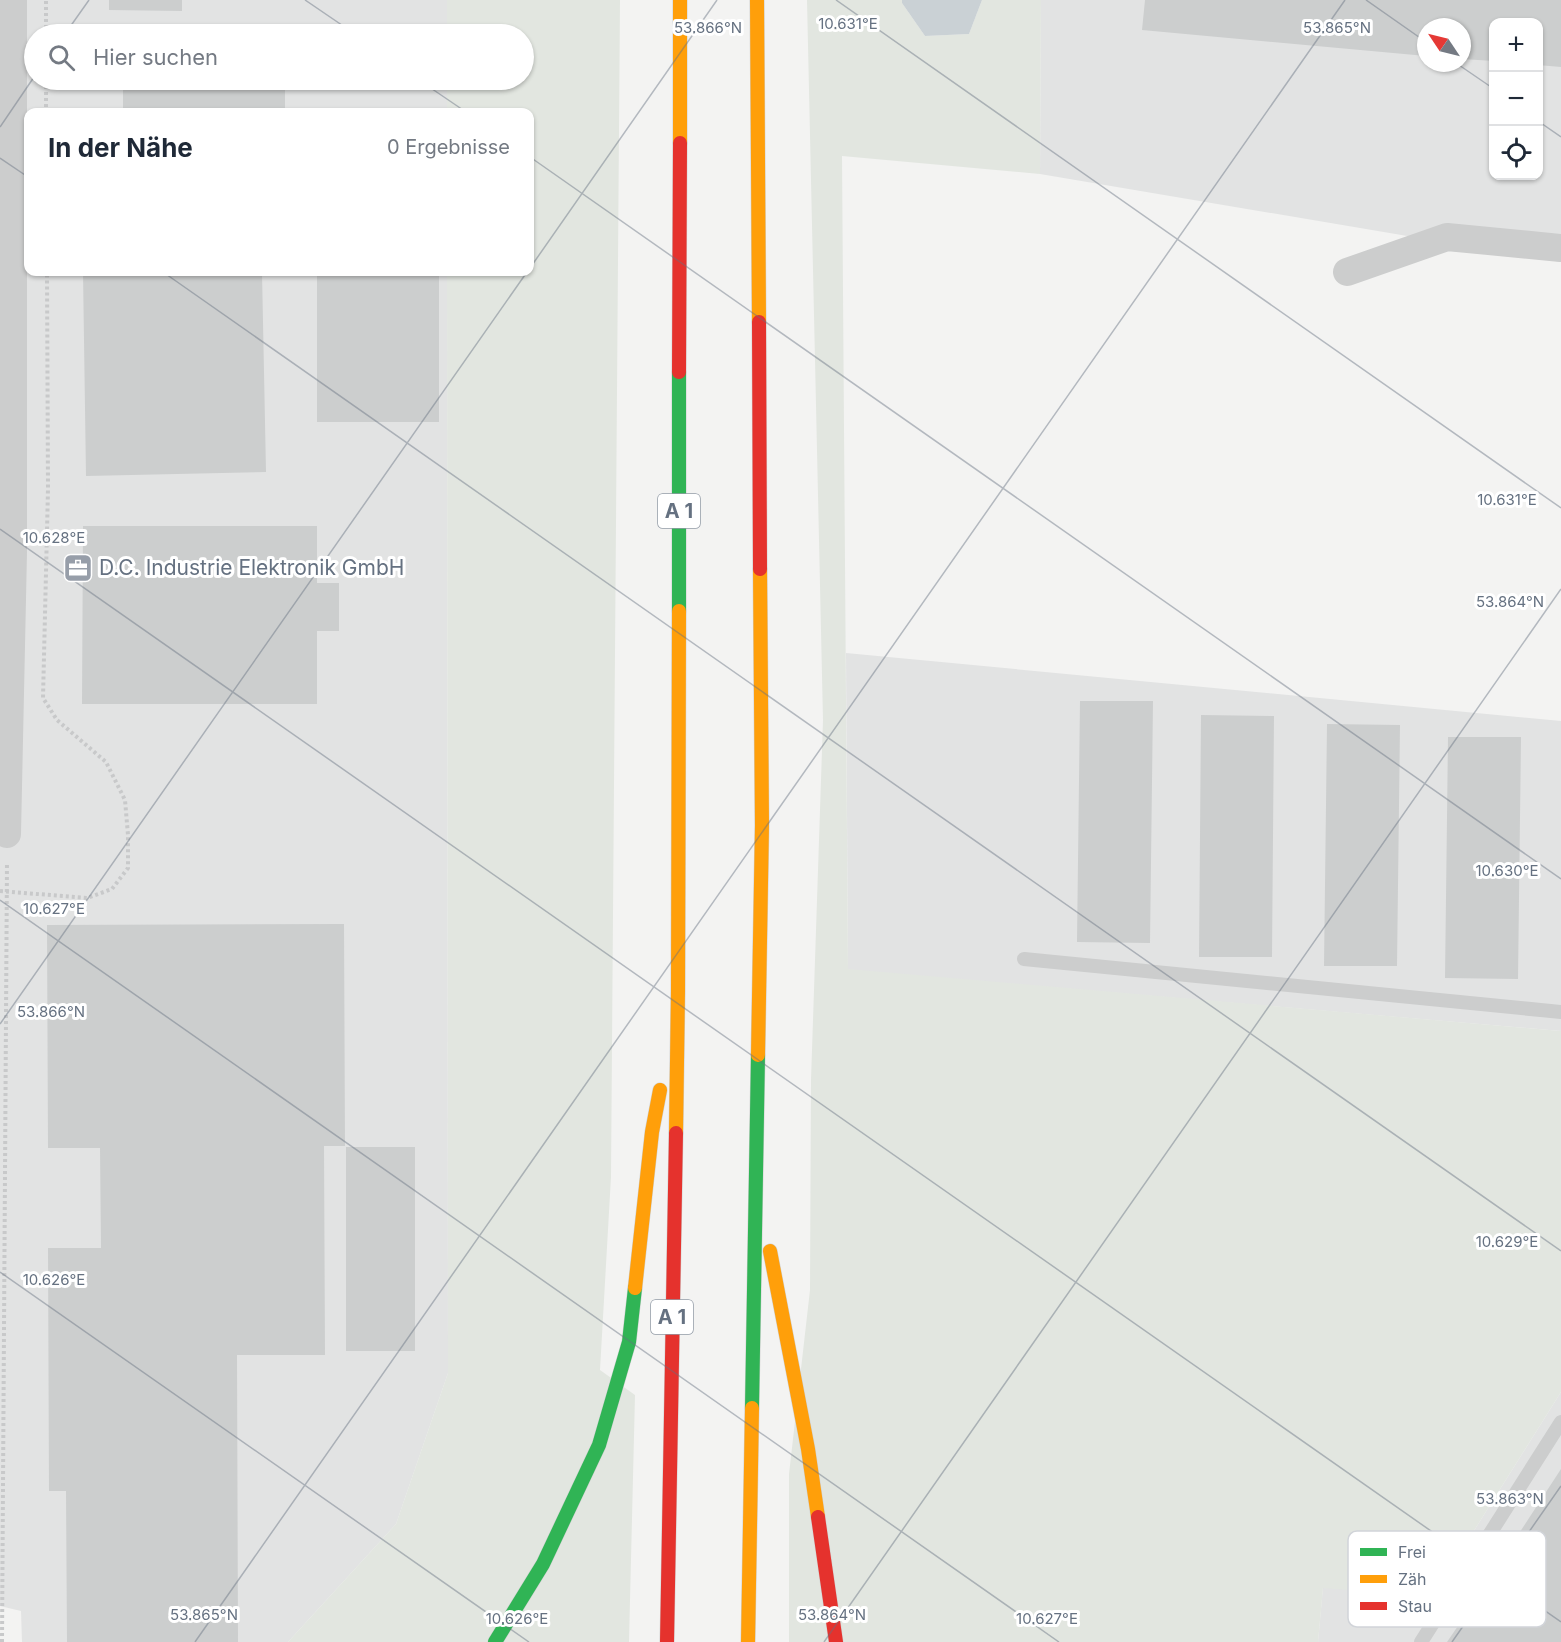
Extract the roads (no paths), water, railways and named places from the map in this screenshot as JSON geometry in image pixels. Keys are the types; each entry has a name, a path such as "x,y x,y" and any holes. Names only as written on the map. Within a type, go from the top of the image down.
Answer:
{"highway":[{"name":"A 1","path":"667,1642 678,991 680,0"},
{"path":"748,1642 762,825 757,0"},
{"path":"495,1642 543,1564 599,1445 629,1342 652,1132 678,991"},
{"path":"757,1185 808,1449 836,1642"}],"street":[{"path":"7,834 20,225 13,0"},
{"path":"1347,272 1447,237 1561,248"}],"lane":[{"path":"1024,959 1561,1012"},
{"path":"1492,1531 1561,1422"},
{"path":"1421,1642 1431,1627"}],"place":[{"name":"D.C. Industrie Elektronik GmbH","path":"78,568"}]}
